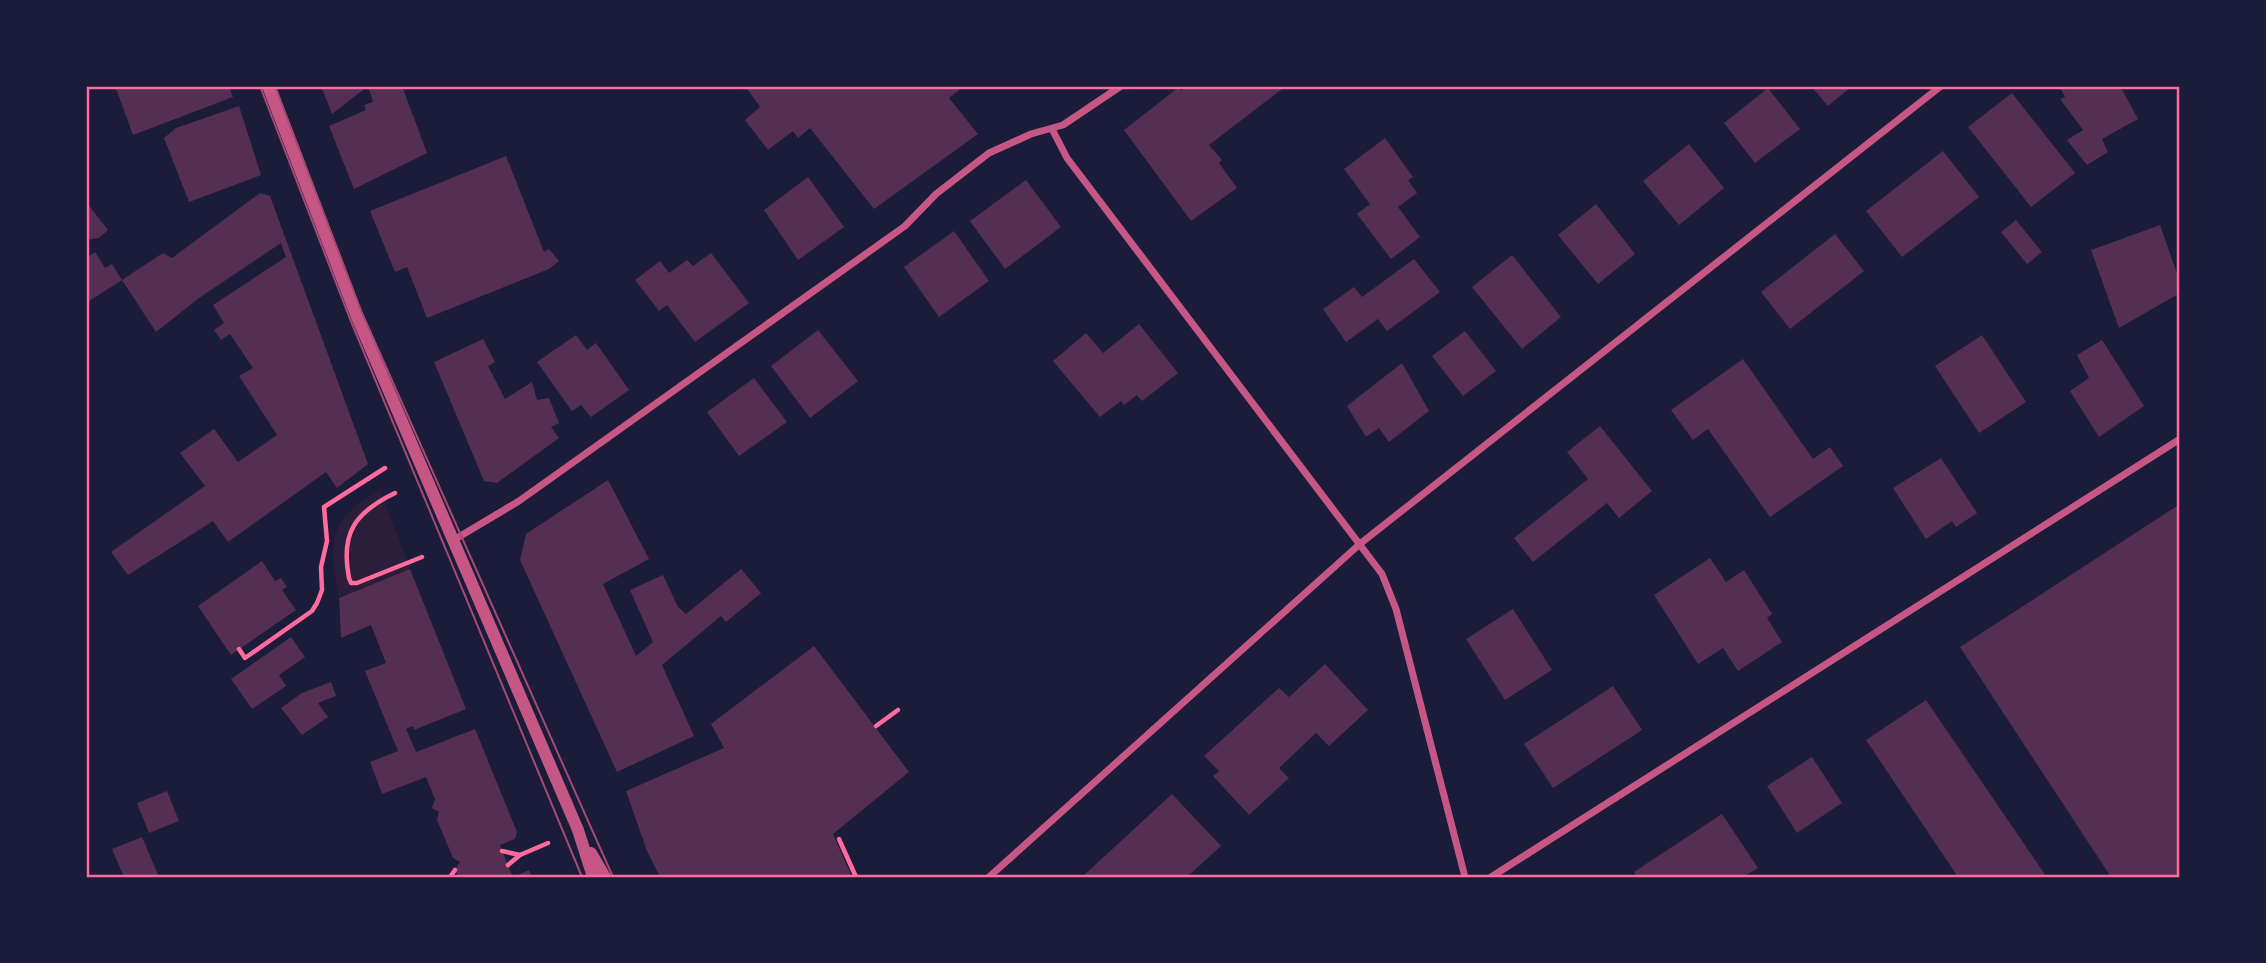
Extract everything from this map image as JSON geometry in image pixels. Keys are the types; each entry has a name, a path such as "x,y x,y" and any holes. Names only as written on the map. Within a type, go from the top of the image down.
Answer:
{"street":[{"path":"268,86 357,317 578,830 593,877"},
{"path":"452,541 519,501 883,242 905,226 936,194 989,153 1031,134 1052,129 1077,118 1121,86"},
{"path":"989,877 1361,543 1941,86"},
{"path":"1052,129 1067,158 1382,574 1396,609 1465,877"},
{"path":"1491,877 2180,439"},
{"path":"578,830 605,877"}],"path":[{"path":"239,649 245,658 312,611 322,590 321,567 327,528 324,507 385,468"},
{"path":"395,493 374,504 356,520 347,542 351,583 422,557"},
{"path":"876,726 898,709"},
{"path":"839,839 856,877"},
{"path":"508,865 520,855 548,843"},
{"path":"502,851 520,855"},
{"path":"450,877 456,870"}],"shaded area":[{"path":"380,489 410,569 339,598 333,562 336,534 350,511"}],"building":[{"path":"115,86 229,86 233,97 133,135"},
{"path":"321,86 368,86 332,114"},
{"path":"368,86 402,86 427,153 354,189 329,126 366,110 364,105 373,102"},
{"path":"745,86 956,86 959,90 949,98 978,134 874,209 810,128 798,138 793,131 768,150 745,120 760,107"},
{"path":"1187,86 1286,86 1209,145 1222,160 1219,163 1237,188 1191,221 1124,130 1179,87 1181,91"},
{"path":"1811,86 1852,86 1828,106"},
{"path":"2059,86 2120,86 2138,119 2102,139 2108,152 2087,165 2067,140 2083,130 2060,99 2065,97"},
{"path":"1768,88 1800,129 1755,163 1724,123"},
{"path":"2012,93 2075,173 2031,207 1968,127"},
{"path":"239,106 261,175 189,202 164,138 176,128"},
{"path":"1385,138 1413,177 1408,180 1417,193 1398,207 1420,237 1391,259 1357,214 1370,204 1344,169"},
{"path":"1689,144 1724,188 1679,225 1643,181"},
{"path":"1943,151 1979,197 1902,257 1866,211"},
{"path":"506,156 544,252 549,249 559,261 549,269 427,318 407,267 395,272 370,211"},
{"path":"808,177 844,227 798,260 764,210"},
{"path":"1026,180 1061,227 1005,269 970,221"},
{"path":"260,193 270,196 368,464 337,488 326,472 228,542 213,521 128,575 111,552 205,486 180,453 214,429 238,462 277,435 239,376 253,368 230,334 221,340 214,330 224,323 213,305 286,257 281,243 199,298 156,332 122,280 163,253 172,258"},
{"path":"86,202 108,230 99,238 86,240"},
{"path":"1596,204 1635,254 1598,284 1558,235"},
{"path":"2016,220 2042,252 2027,264 2001,232"},
{"path":"2160,225 2180,282 2180,293 2119,328 2091,250"},
{"path":"954,231 989,281 939,317 904,267"},
{"path":"1835,234 1864,271 1790,329 1761,292"},
{"path":"95,252 105,268 112,264 122,280 86,303 86,258"},
{"path":"711,253 749,303 695,342 667,305 659,311 635,280 660,261 669,273 687,260 693,266"},
{"path":"1512,255 1561,317 1522,349 1472,287"},
{"path":"1414,259 1440,292 1387,331 1378,319 1346,342 1323,309 1354,287 1362,297"},
{"path":"1139,324 1178,373 1142,401 1137,395 1124,405 1121,401 1100,417 1053,361 1086,333 1103,353"},
{"path":"818,330 858,381 810,418 771,366"},
{"path":"1465,331 1496,371 1463,396 1432,356"},
{"path":"576,335 587,350 596,343 629,390 591,417 581,405 572,411 537,362"},
{"path":"1982,335 2026,402 1979,433 1935,366"},
{"path":"483,339 495,362 488,366 505,399 532,382 537,400 549,398 559,423 551,427 559,438 497,483 484,481 434,362"},
{"path":"2102,340 2144,406 2099,437 2070,391 2089,378 2077,355"},
{"path":"1743,359 1813,459 1830,447 1843,466 1770,517 1708,429 1693,440 1671,410"},
{"path":"1402,363 1429,411 1389,442 1379,428 1366,437 1347,406"},
{"path":"754,378 787,422 739,456 707,412"},
{"path":"1600,426 1652,491 1619,518 1607,503 1533,562 1514,538 1588,479 1567,452"},
{"path":"1941,458 1977,513 1956,527 1952,521 1926,539 1893,488"},
{"path":"608,480 649,559 603,584 636,656 653,642 630,590 663,575 678,607 686,614 741,569 761,593 726,622 721,616 662,665 694,736 617,772 520,560 526,534"},
{"path":"2180,504 2180,877 2111,877 1960,647"},
{"path":"1710,558 1726,582 1744,570 1772,614 1767,618 1782,642 1738,671 1723,648 1698,664 1654,595"},
{"path":"262,561 275,581 281,578 287,587 282,590 296,610 231,655 198,606"},
{"path":"410,569 466,709 414,730 413,726 406,729 416,752 475,729 517,832 515,839 500,845 513,877 459,877 455,870 460,862 453,858 437,820 439,812 432,808 435,799 426,777 382,794 370,762 398,751 365,671 386,663 371,625 341,638 339,598"},
{"path":"1513,609 1552,670 1505,700 1466,639"},
{"path":"291,637 305,657 279,675 286,686 252,709 231,679"},
{"path":"814,646 909,772 833,834 852,877 660,877 647,851 626,791 724,748 711,724"},
{"path":"1325,664 1368,710 1329,746 1316,733 1279,768 1289,778 1249,815 1213,776 1219,771 1204,756 1279,688 1289,697"},
{"path":"331,682 336,696 318,703 328,717 302,735 281,708 302,693"},
{"path":"1613,686 1642,730 1553,788 1524,744"},
{"path":"1926,700 2046,876 1958,877 1866,740"},
{"path":"1812,757 1842,803 1797,833 1767,786"},
{"path":"167,791 179,821 149,833 137,803"},
{"path":"1172,794 1221,846 1187,877 1082,877"},
{"path":"1722,814 1758,868 1743,877 1637,877 1634,872"},
{"path":"142,837 159,877 124,877 112,849"},
{"path":"529,870 532,877 513,877"}],"tram line":[{"path":"260,86 350,319 582,877"},
{"path":"275,86 362,313 613,877"}]}
